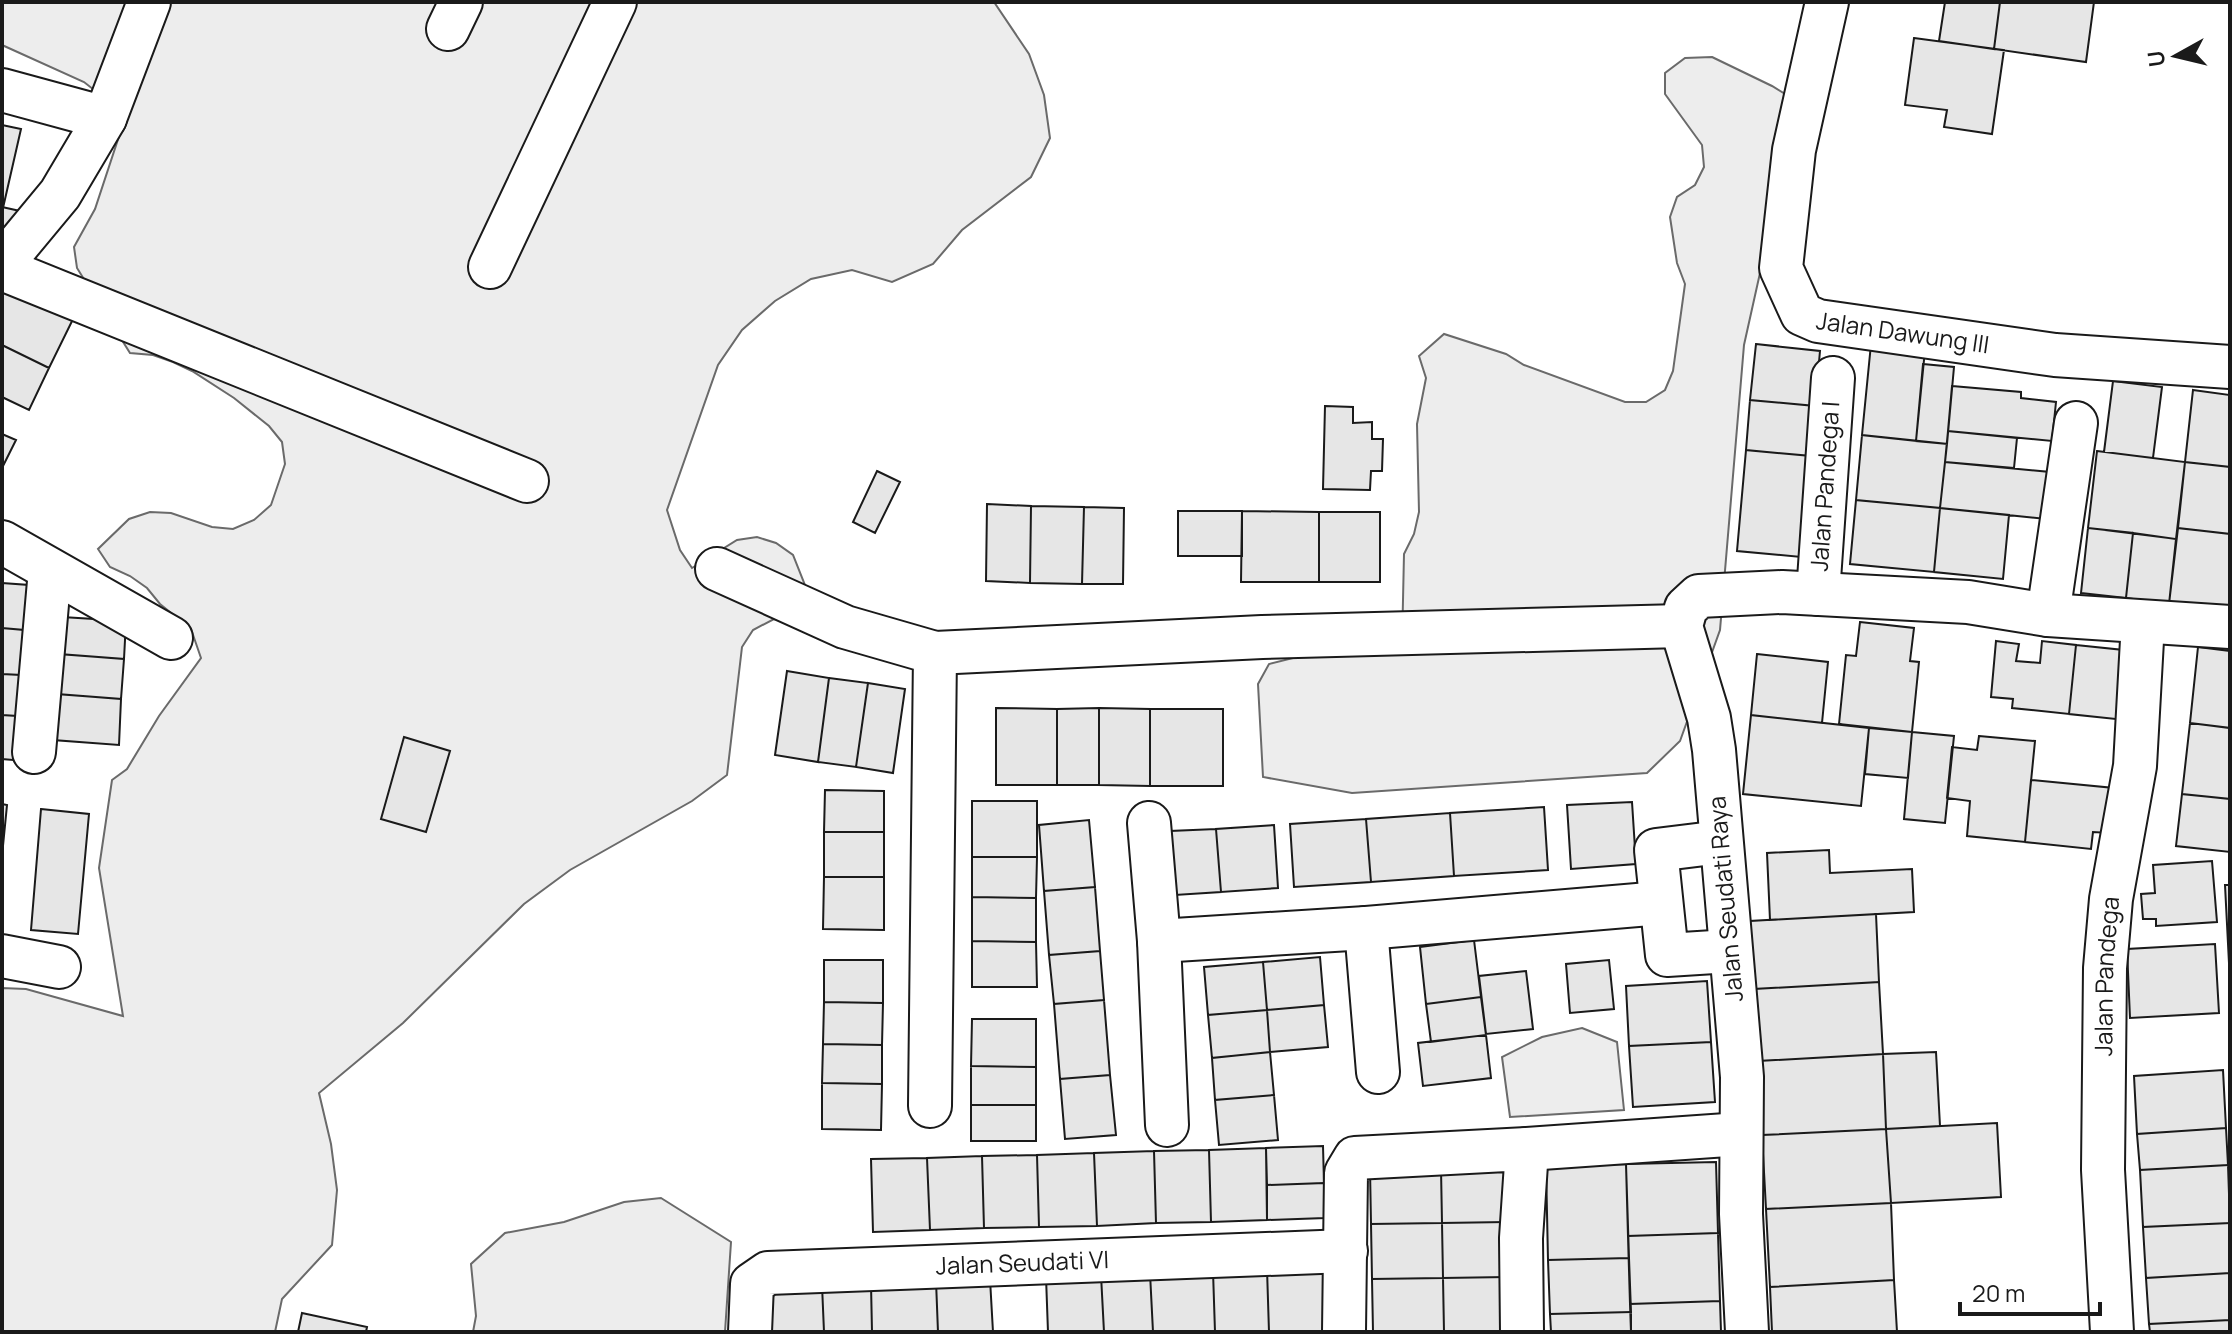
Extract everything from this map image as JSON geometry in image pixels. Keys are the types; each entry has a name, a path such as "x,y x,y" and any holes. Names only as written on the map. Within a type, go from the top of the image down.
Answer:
{"street":[{"path":"149,2 105,118 60,194 2,267 527,481"},
{"path":"490,267 615,2"},
{"name":"Jalan Dawung III","path":"1827,2 1794,150 1781,268 1802,314 1818,321 2055,355 2230,367"},
{"path":"2,90 105,118"},
{"name":"Jalan Pandega I","path":"1818,594 1833,378"},
{"path":"2048,615 2076,423"},
{"path":"2,542 171,638"},
{"path":"717,569 845,627 935,653 1262,637 1681,626 1686,608 1699,596 1782,592 1968,602 2048,615 2230,627"},
{"path":"34,752 50,570"},
{"name":"Jalan Pandega","path":"2112,1332 2103,1170 2105,968 2111,899 2135,766 2143,622"},
{"name":"Jalan Seudati Raya","path":"1681,626 1709,718 1714,750 1742,1077 1741,1214 1747,1332"},
{"path":"930,1106 935,653"},
{"path":"1149,823 1159,941 1167,1125"},
{"path":"1721,842 1656,850 1667,955 1730,951"},
{"path":"1159,941 1366,928 1661,903"},
{"path":"1366,928 1378,1072"},
{"path":"2,956 59,967"},
{"path":"1344,1332 1346,1173 1355,1158 1741,1134"},
{"path":"1522,1332 1521,1238 1527,1149"},
{"name":"Jalan Seudati VI","path":"750,1332 752,1284 768,1273 1346,1251"}],"shaded area":[{"path":"2,2 994,2 1029,54 1044,95 1050,138 1031,177 962,230 933,264 892,282 852,270 811,279 775,301 742,330 718,365 667,510 680,550 692,568 737,540 757,537 776,543 793,555 816,613 796,620 774,619 753,630 742,647 727,775 692,801 570,870 524,904 403,1023 319,1093 331,1144 337,1190 332,1245 282,1299 275,1332 2,1332 2,988 26,989 123,1016 99,868 112,780 127,769 159,716 201,658 191,629 160,604 147,588 110,567 98,549 129,519 150,512 171,513 212,527 233,529 254,520 271,505 285,464 282,442 269,426 234,398 173,362 153,355 130,353 77,268 74,247 95,209 126,115 84,82 2,45"},
{"path":"1712,57 1798,102 1744,345 1720,630 1680,741 1647,773 1352,793 1263,777 1258,684 1269,664 1333,648 1402,646 1404,554 1414,534 1419,512 1417,424 1426,378 1419,356 1444,334 1506,354 1524,365 1625,402 1646,402 1665,390 1673,371 1685,284 1677,263 1670,217 1677,197 1695,185 1704,167 1702,145 1665,94 1665,73 1685,58"},
{"path":"1582,1028 1617,1042 1624,1110 1510,1117 1502,1057 1542,1037"},
{"path":"661,1198 731,1242 725,1332 473,1332 476,1316 471,1264 505,1233 564,1222 624,1202"}],"building":[{"path":"1945,2 2000,2 1994,49 1939,41"},
{"path":"2000,2 2094,2 2086,62 1994,49"},
{"path":"1914,38 2004,50 1992,134 1944,127 1947,110 1905,105"},
{"path":"2,125 21,129 3,208 2,207"},
{"path":"2,207 20,211 2,248"},
{"path":"2,285 76,313 49,368 2,345"},
{"path":"1756,344 1820,351 1815,406 1750,400"},
{"path":"1871,344 1925,350 1916,441 1862,435"},
{"path":"2,345 49,368 29,410 2,397"},
{"path":"1923,364 1954,367 1947,444 1916,441"},
{"path":"2113,381 2162,387 2153,458 2104,452"},
{"path":"1952,386 2021,392 2021,398 2056,402 2052,441 1948,431"},
{"path":"2193,390 2230,395 2230,467 2185,462"},
{"path":"1750,400 1815,406 1811,456 1746,450"},
{"path":"1325,406 1353,407 1353,423 1372,422 1372,439 1383,439 1382,471 1371,471 1370,490 1323,489"},
{"path":"1948,431 2017,438 2014,468 1945,462"},
{"path":"2,434 16,440 2,468"},
{"path":"1862,435 1947,444 1940,508 1856,500"},
{"path":"1746,450 1811,456 1801,557 1737,551"},
{"path":"2097,451 2185,462 2176,539 2088,528"},
{"path":"1945,462 2050,472 2046,519 1940,508"},
{"path":"2185,462 2230,467 2230,534 2178,528"},
{"path":"877,471 900,482 875,533 853,522"},
{"path":"1856,500 1940,508 1934,572 1850,564"},
{"path":"987,504 1031,506 1030,583 986,581"},
{"path":"1031,506 1084,507 1082,584 1030,583"},
{"path":"1084,507 1124,508 1123,584 1082,584"},
{"path":"1940,508 2009,515 2003,579 1934,572"},
{"path":"1178,511 1242,511 1242,556 1178,556"},
{"path":"1242,511 1319,512 1319,582 1241,582"},
{"path":"1319,512 1380,512 1380,582 1319,582"},
{"path":"2088,528 2133,533 2126,598 2081,593"},
{"path":"2178,528 2230,534 2230,611 2169,604"},
{"path":"2133,533 2176,539 2169,604 2126,598"},
{"path":"2,583 29,585 24,630 2,628"},
{"path":"62,617 126,621 124,659 59,654"},
{"path":"1860,622 1914,628 1910,661 1919,662 1912,732 1839,724 1846,655 1856,656"},
{"path":"2,628 24,630 21,675 2,674"},
{"path":"1996,641 2019,644 2016,661 2040,663 2042,641 2076,645 2069,714 2012,708 2013,699 1991,697"},
{"path":"2076,645 2133,651 2125,720 2069,714"},
{"path":"2198,647 2230,651 2230,728 2190,723"},
{"path":"59,654 124,659 121,699 57,694"},
{"path":"1757,654 1828,662 1822,723 1751,715"},
{"path":"787,671 829,678 818,762 775,755"},
{"path":"2,674 21,675 17,716 2,715"},
{"path":"829,678 868,683 856,767 818,762"},
{"path":"868,683 905,689 893,773 856,767"},
{"path":"57,694 121,699 119,745 53,740"},
{"path":"996,708 1057,709 1057,785 996,785"},
{"path":"1099,708 1150,709 1150,786 1099,785"},
{"path":"1099,708 1099,785 1057,785 1057,709"},
{"path":"1150,709 1223,709 1223,786 1150,786"},
{"path":"2,715 17,716 13,760 2,759"},
{"path":"1751,715 1869,728 1861,806 1743,794"},
{"path":"2190,723 2230,728 2230,799 2182,794"},
{"path":"1869,728 1912,732 1908,778 1865,774"},
{"path":"1912,732 1954,736 1945,823 1904,819"},
{"path":"1979,736 2035,741 2025,842 1967,836 1970,801 1947,798 1952,747 1977,750"},
{"path":"404,737 450,751 426,832 381,819"},
{"path":"2031,780 2114,788 2109,833 2093,832 2091,849 2025,842"},
{"path":"825,790 884,791 884,832 824,832"},
{"path":"2182,794 2230,799 2230,852 2176,846"},
{"path":"972,801 1037,801 1037,857 972,857"},
{"path":"1632,802 1636,864 1571,869 1567,805"},
{"path":"2,804 7,805 2,856"},
{"path":"1544,807 1548,870 1454,876 1450,813"},
{"path":"41,809 89,814 78,934 31,930"},
{"path":"1450,813 1454,876 1371,882 1366,819"},
{"path":"1366,819 1371,882 1294,887 1290,824"},
{"path":"1089,820 1095,887 1044,891 1039,825"},
{"path":"1274,825 1278,888 1221,892 1216,829"},
{"path":"1216,829 1221,892 1175,895 1170,831"},
{"path":"824,832 884,832 884,877 824,877"},
{"path":"1829,850 1830,873 1912,869 1914,912 1770,920 1767,853"},
{"path":"972,857 1037,857 1036,898 972,897"},
{"path":"2212,861 2217,922 2156,926 2156,919 2143,919 2141,894 2155,893 2153,865"},
{"path":"824,877 884,877 884,930 823,929"},
{"path":"2225,885 2230,885 2230,963 2229,963"},
{"path":"1095,887 1100,951 1049,955 1044,891"},
{"path":"972,897 1036,898 1036,942 972,941"},
{"path":"1876,914 1879,982 1754,989 1750,921"},
{"path":"1474,940 1481,997 1426,1004 1420,947"},
{"path":"972,941 1036,942 1037,987 972,987"},
{"path":"2215,944 2219,1013 2130,1018 2127,949"},
{"path":"1100,951 1104,1000 1054,1004 1049,955"},
{"path":"1320,957 1324,1005 1267,1010 1263,962"},
{"path":"824,960 883,960 883,1003 824,1002"},
{"path":"1609,960 1614,1009 1570,1013 1566,964"},
{"path":"1263,962 1267,1010 1208,1015 1204,967"},
{"path":"1526,971 1533,1029 1486,1034 1479,976"},
{"path":"1707,981 1711,1042 1629,1046 1626,986"},
{"path":"1879,982 1883,1054 1758,1061 1754,989"},
{"path":"1481,997 1486,1035 1431,1042 1426,1004"},
{"path":"1104,1000 1110,1075 1060,1079 1054,1004"},
{"path":"824,1002 883,1003 882,1045 823,1044"},
{"path":"1324,1005 1328,1047 1270,1052 1267,1010"},
{"path":"1267,1010 1270,1052 1212,1058 1208,1015"},
{"path":"972,1019 1036,1019 1036,1067 971,1066"},
{"path":"1486,1035 1491,1078 1423,1086 1418,1043"},
{"path":"1711,1042 1715,1102 1633,1107 1629,1046"},
{"path":"823,1044 882,1045 882,1084 822,1083"},
{"path":"1270,1052 1274,1095 1215,1100 1212,1058"},
{"path":"1936,1052 1940,1126 1886,1129 1883,1054"},
{"path":"1883,1054 1886,1129 1762,1135 1758,1061"},
{"path":"971,1066 1036,1067 1036,1105 971,1105"},
{"path":"2223,1070 2226,1128 2137,1134 2134,1076"},
{"path":"1110,1075 1116,1135 1065,1139 1060,1079"},
{"path":"822,1083 882,1084 881,1130 822,1129"},
{"path":"1274,1095 1278,1140 1219,1145 1215,1100"},
{"path":"971,1105 1036,1105 1036,1141 971,1141"},
{"path":"1997,1123 2001,1197 1891,1203 1886,1129"},
{"path":"2226,1128 2228,1165 2140,1170 2137,1134"},
{"path":"1886,1129 1891,1203 1766,1209 1762,1135"},
{"path":"1323,1146 1324,1183 1267,1185 1266,1148"},
{"path":"1266,1148 1267,1220 1211,1222 1209,1150"},
{"path":"1209,1150 1211,1222 1156,1223 1154,1151"},
{"path":"1154,1151 1156,1223 1097,1226 1094,1153"},
{"path":"1094,1153 1097,1226 1039,1227 1037,1155"},
{"path":"1037,1155 1039,1227 984,1228 982,1156"},
{"path":"982,1156 984,1228 930,1230 927,1158"},
{"path":"927,1158 930,1230 873,1232 871,1159"},
{"path":"1716,1162 1718,1233 1628,1236 1626,1164"},
{"path":"1626,1164 1629,1258 1548,1260 1546,1166"},
{"path":"2228,1165 2230,1223 2143,1227 2140,1170"},
{"path":"1505,1167 1506,1222 1442,1223 1441,1169"},
{"path":"1370,1169 1441,1169 1442,1223 1371,1224"},
{"path":"1324,1183 1325,1218 1267,1220 1267,1185"},
{"path":"1891,1203 1894,1280 1770,1287 1766,1209"},
{"path":"1506,1222 1507,1277 1443,1278 1442,1223"},
{"path":"1442,1223 1443,1278 1372,1279 1371,1224"},
{"path":"2230,1223 2230,1273 2146,1278 2143,1227"},
{"path":"1718,1233 1720,1301 1630,1304 1628,1236"},
{"path":"1629,1258 1631,1312 1550,1314 1548,1260"},
{"path":"1331,1267 1333,1331 1269,1332 1267,1269"},
{"path":"1267,1269 1269,1332 1215,1332 1213,1271"},
{"path":"1213,1271 1215,1332 1153,1332 1150,1273"},
{"path":"1150,1273 1153,1332 1104,1332 1101,1275"},
{"path":"2230,1273 2230,1320 2149,1324 2146,1278"},
{"path":"1101,1275 1104,1332 1048,1332 1046,1277"},
{"path":"1507,1277 1508,1332 1444,1332 1443,1278"},
{"path":"1443,1278 1444,1332 1373,1332 1372,1279"},
{"path":"990,1279 993,1332 938,1332 936,1281"},
{"path":"1894,1280 1897,1332 1772,1332 1770,1287"},
{"path":"936,1281 938,1332 872,1332 871,1284"},
{"path":"871,1284 872,1332 824,1332 822,1285"},
{"path":"822,1285 824,1332 763,1332 761,1287"},
{"path":"1720,1301 1721,1332 1631,1332 1630,1304"},
{"path":"1631,1312 1631,1332 1551,1332 1550,1314"},
{"path":"302,1313 367,1327 366,1332 298,1332"},
{"path":"2230,1320 2230,1332 2150,1332 2149,1324"}]}
